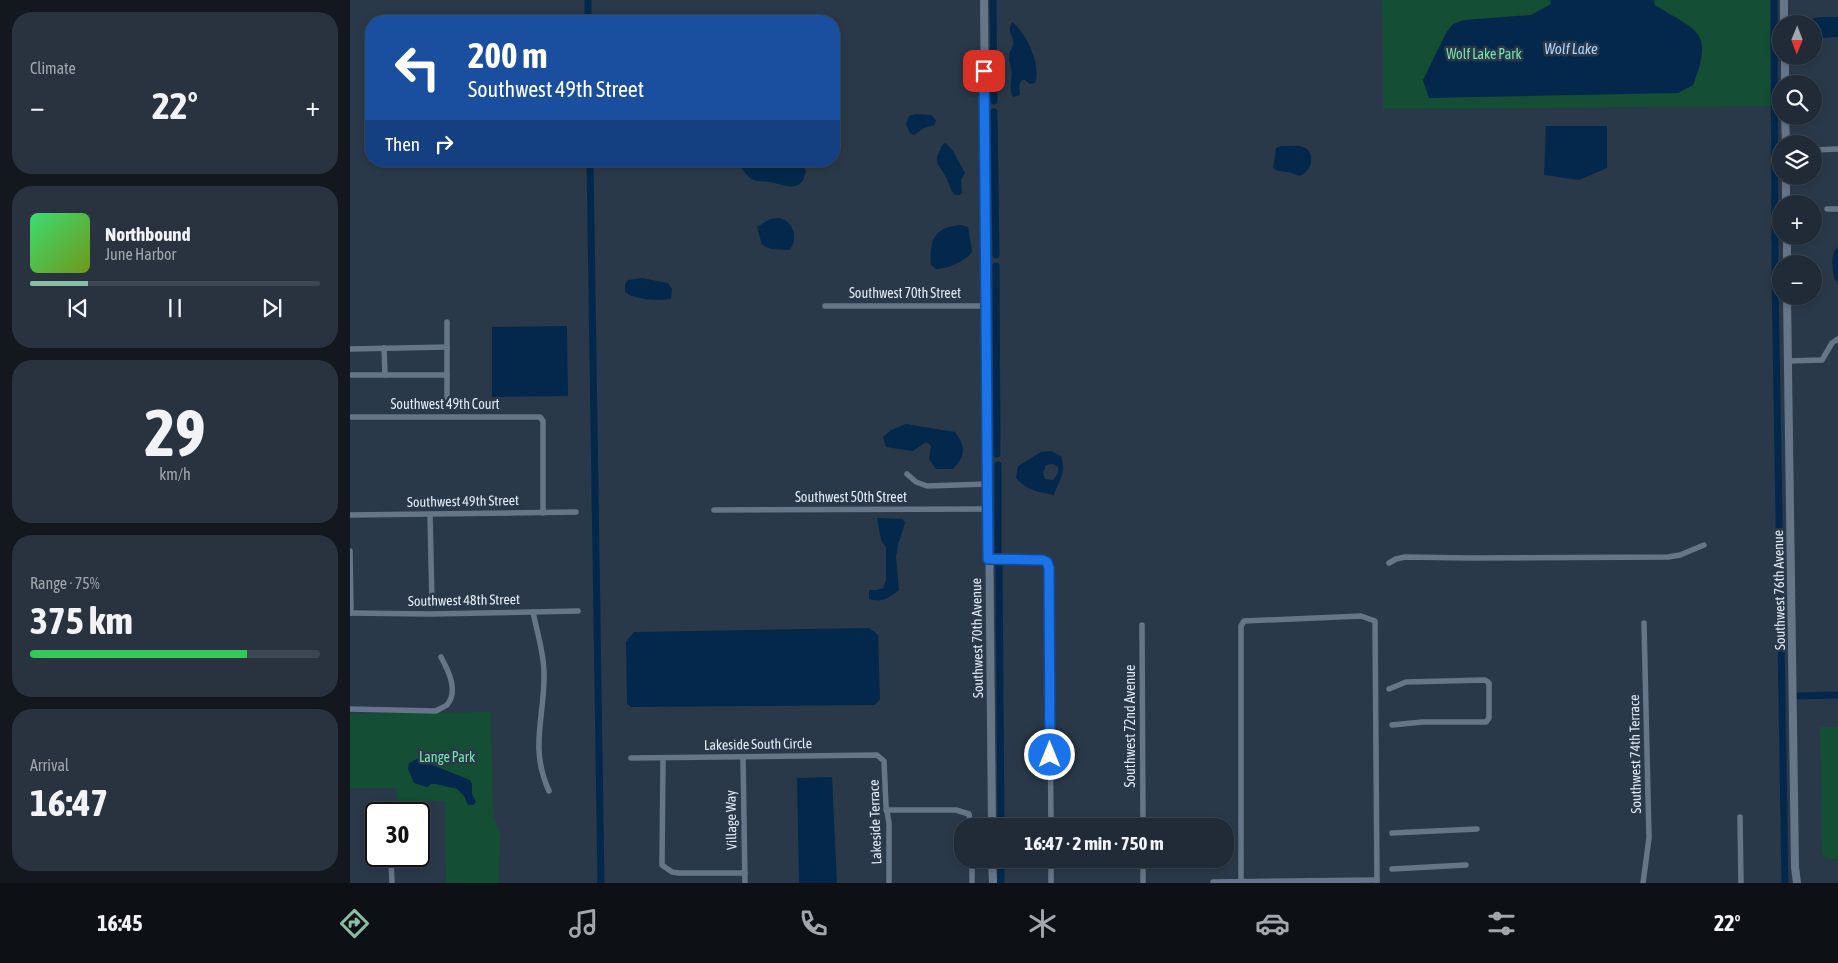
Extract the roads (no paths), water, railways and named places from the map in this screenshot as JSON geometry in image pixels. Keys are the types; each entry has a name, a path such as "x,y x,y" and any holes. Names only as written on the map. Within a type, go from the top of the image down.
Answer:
{"street":[{"name":"Southwest 70th Avenue","path":"984,0 992,818"},
{"path":"1784,0 1784,15"},
{"path":"1822,150 1838,149"},
{"path":"1827,209 1838,208"},
{"name":"Southwest 76th Avenue","path":"1787,305 1795,867 1798,883"},
{"name":"Southwest 70th Street","path":"825,306 986,306"},
{"path":"447,322 447,400"},
{"path":"1788,361 1822,360 1832,343 1838,339"},
{"path":"350,349 447,347"},
{"path":"384,348 385,375"},
{"path":"350,375 447,375"},
{"name":"Southwest 49th Court","path":"350,416 540,418 543,421 543,513"},
{"path":"907,474 916,482 927,486 988,484"},
{"name":"Southwest 50th Street","path":"714,510 988,509"},
{"name":"Southwest 49th Street","path":"350,515 576,512"},
{"path":"430,515 432,603"},
{"path":"1389,563 1396,558 1405,557 1668,557 1680,555 1704,545"},
{"path":"350,551 351,613"},
{"path":"988,559 1043,560 1047,562 1049,568 1051,818"},
{"name":"Southwest 48th Street","path":"351,613 578,611"},
{"path":"533,612 542,651 544,673 538,748 543,775 549,791"},
{"path":"1213,882 1241,882 1284,882 1294,882 1377,882 1375,621 1361,616 1244,620 1241,626 1241,882"},
{"name":"Southwest 74th Terrace","path":"1643,883 1649,838 1644,623"},
{"name":"Southwest 72nd Avenue","path":"1142,625 1143,818"},
{"path":"350,709 436,711 446,705 452,695 451,676 442,657"},
{"path":"1389,689 1406,682 1485,680 1489,684 1489,718 1486,722 1422,722 1392,725"},
{"name":"Lakeside South Circle","path":"631,758 867,755 877,756 884,760"},
{"name":"Village Way","path":"743,756 745,883"},
{"path":"663,758 662,865 672,872 679,873 744,873"},
{"name":"Lakeside Terrace","path":"884,760 886,810 889,823 889,883"},
{"path":"886,810 956,810 968,814 969,818"},
{"path":"1740,817 1741,883"},
{"path":"1392,833 1477,829"},
{"path":"1392,869 1466,865"},
{"path":"391,867 392,883"},
{"path":"972,868 972,883"},
{"path":"992,868 992,883"},
{"path":"1051,868 1051,883"},
{"path":"1143,868 1143,883"}],"water":[{"name":"Wolf Lake","path":"1550,0 1654,0 1655,5 1682,21 1698,34 1702,43 1702,53 1693,85 1678,93 1429,98 1423,80 1446,33 1453,24 1464,20 1531,15 1551,4"},
{"path":"1822,17 1838,17 1838,37 1822,38"},
{"path":"1012,22 1027,41 1034,59 1037,76 1035,83 1030,84 1022,80 1019,85 1020,95 1013,97 1009,58 1013,43 1010,30"},
{"path":"915,114 931,115 936,120 935,125 924,128 914,135 910,133 906,124 909,116"},
{"path":"1546,126 1607,126 1607,168 1579,180 1544,175"},
{"path":"946,143 953,151 965,173 961,180 962,193 960,195 953,193 937,161 943,144"},
{"path":"1281,146 1298,146 1309,151 1311,163 1305,173 1298,175 1278,171 1273,168 1276,148"},
{"path":"742,167 803,167 806,170 804,178 797,186 757,181"},
{"path":"779,218 788,223 793,231 794,241 789,250 771,249 762,245 757,227 770,219"},
{"path":"961,225 968,227 972,252 956,264 936,269 931,265 931,248 935,236 952,226"},
{"path":"1838,247 1838,282 1834,279 1832,262 1833,254"},
{"path":"642,278 668,283 672,289 671,299 654,300 640,298 625,292 625,284 628,280"},
{"path":"567,326 568,396 492,397 492,327"},
{"path":"906,424 955,432 961,442 963,451 960,460 953,469 936,469 929,460 931,446 926,442 913,451 886,447 883,437 891,430"},
{"path":"1051,451 1061,456 1063,462 1062,476 1054,495 1028,488 1016,478 1018,466 1041,452","holes":["1053,464 1058,467 1058,473 1053,480 1045,479 1043,473 1046,465"]},
{"path":"877,518 903,519 905,523 896,557 899,590 882,600 869,599 869,590 883,588 886,580 886,547 881,540"},
{"path":"869,628 878,635 880,699 875,705 631,707 627,704 626,642 634,632"},
{"path":"422,759 470,780 472,794 476,802 473,805 468,805 464,796 457,789 436,784 431,784 427,787 414,783 408,769 409,763"},
{"path":"832,777 837,883 799,883 797,778"}],"waterway":[{"path":"588,0 588,15"},
{"path":"993,0 994,101"},
{"path":"1774,0 1775,276 1785,883"},
{"path":"994,112 996,255"},
{"path":"590,167 601,883"},
{"path":"996,266 997,454"},
{"path":"998,465 998,553"},
{"path":"999,564 1001,818"},
{"path":"1796,696 1838,695"},
{"path":"1001,868 1001,883"}],"park label":[{"name":"Wolf Lake Park","path":"1484,54"},
{"name":"Lange Park","path":"447,757"}]}
